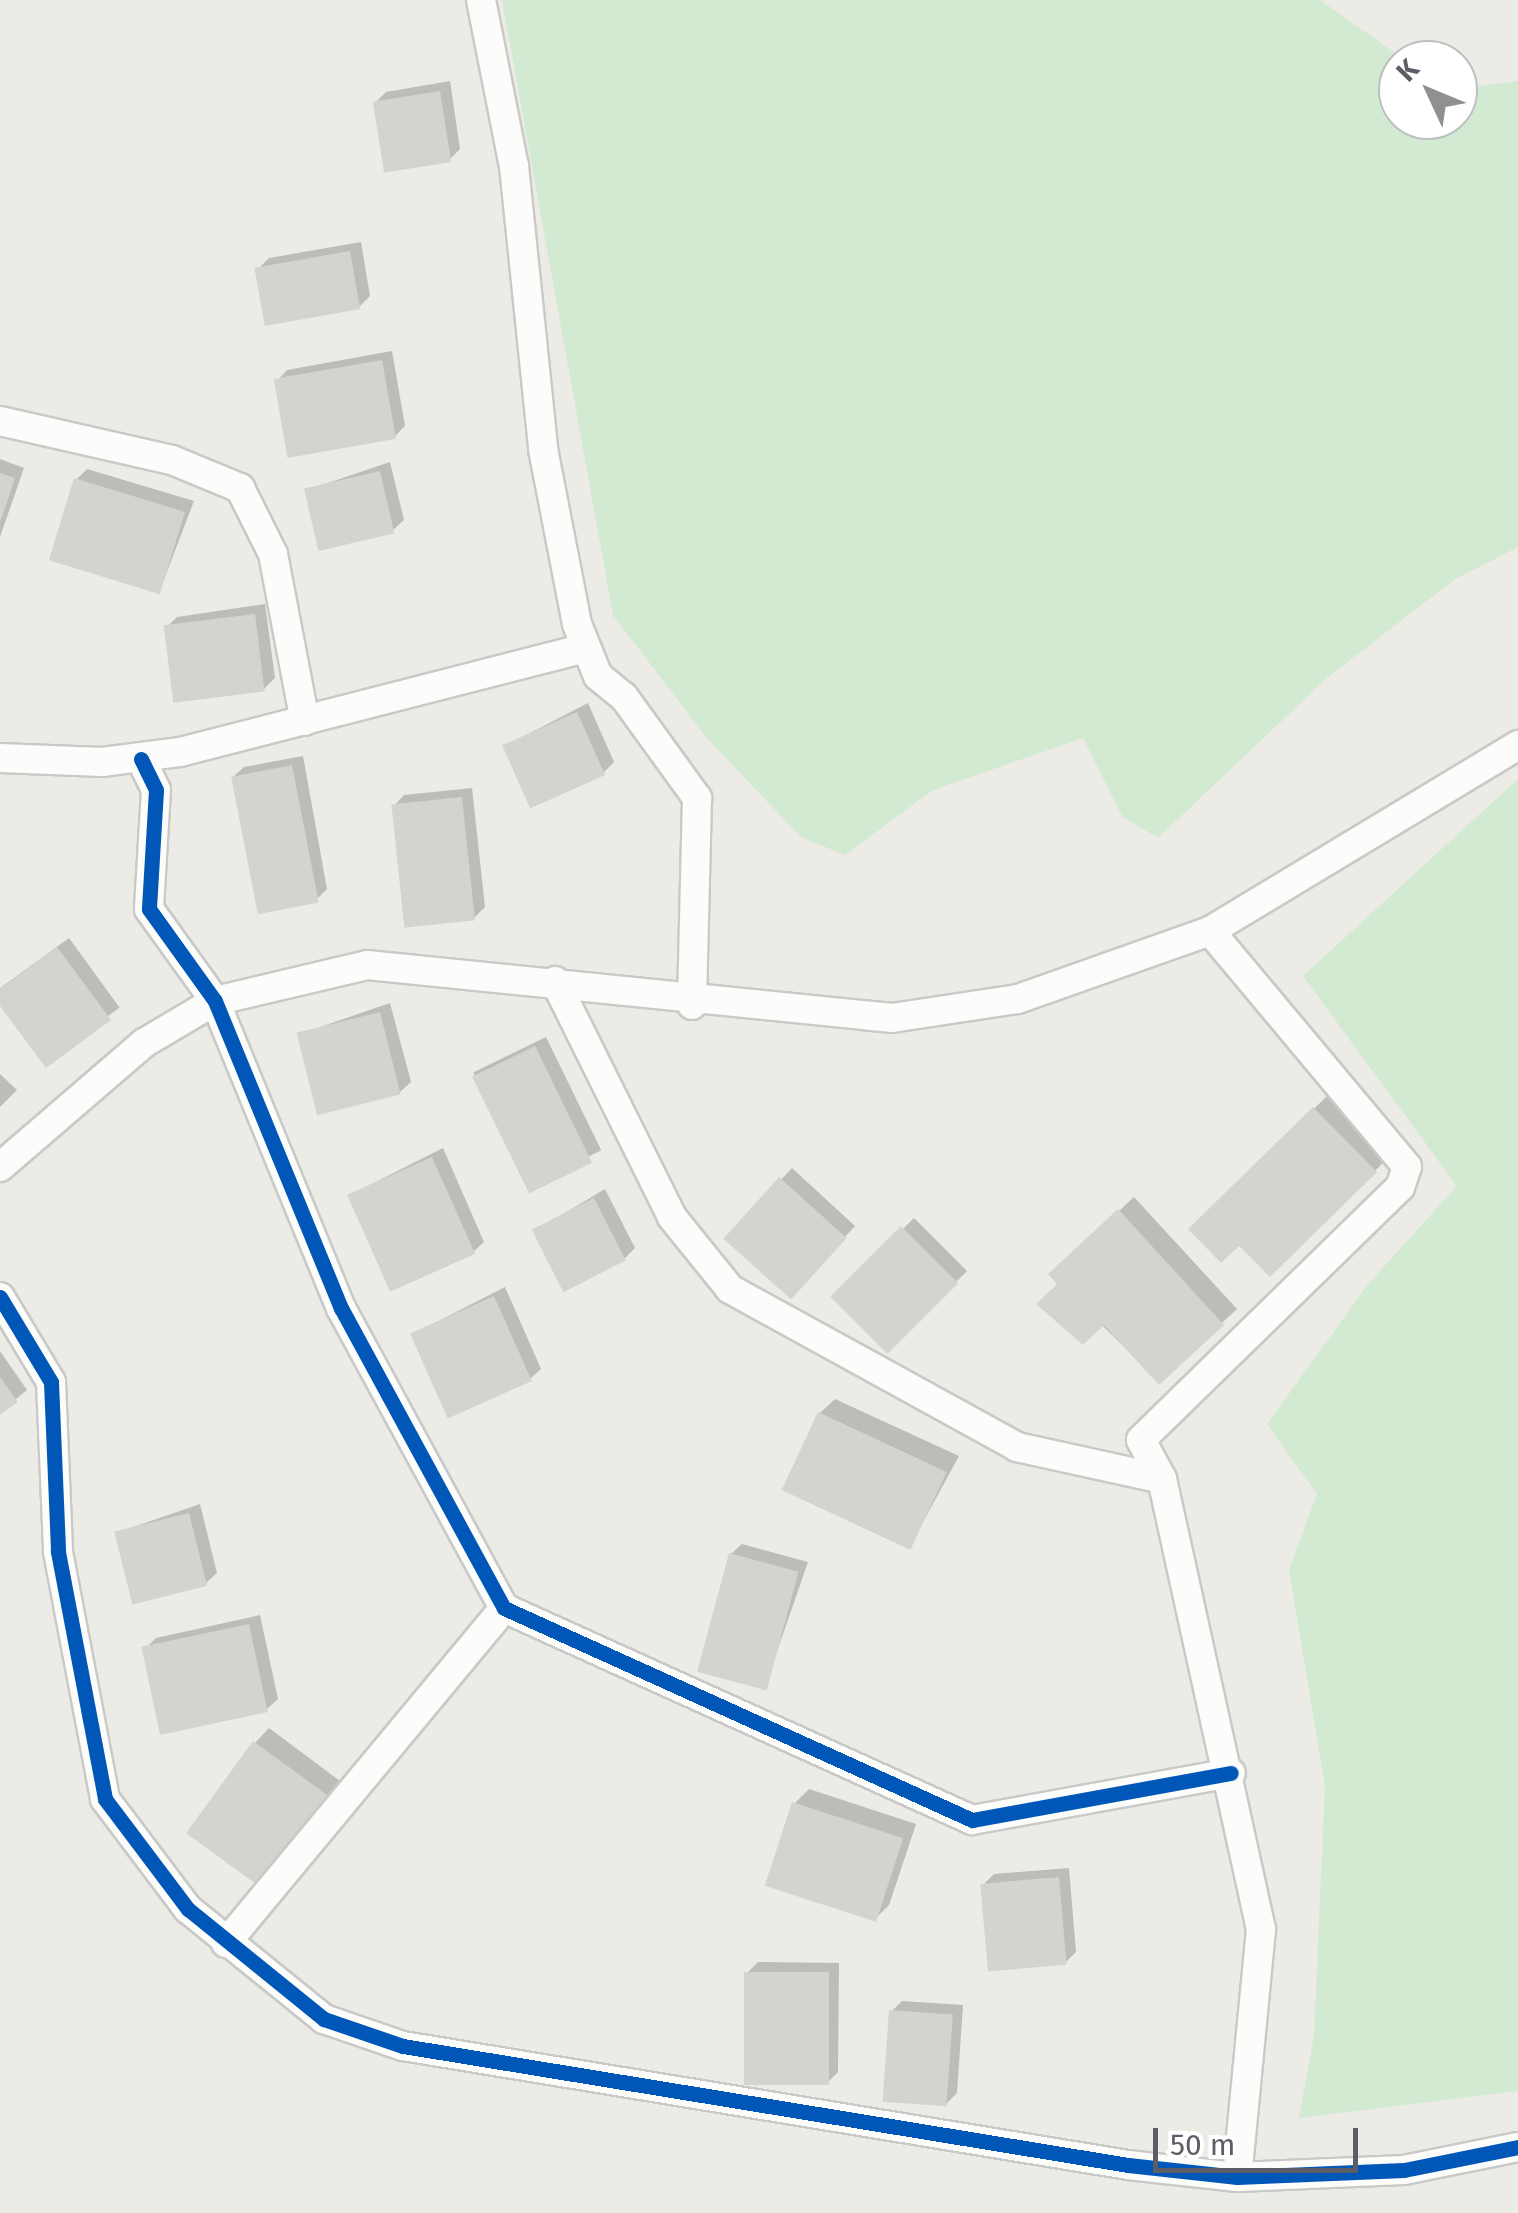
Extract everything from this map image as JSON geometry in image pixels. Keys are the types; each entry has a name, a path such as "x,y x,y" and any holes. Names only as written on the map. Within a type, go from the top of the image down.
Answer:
{"street":[{"path":"481,0 514,166 543,450 585,648 697,798 692,1004"},
{"path":"0,422 172,460 240,488 273,554 306,721"},
{"path":"0,758 142,759 585,648"},
{"path":"0,1167 144,1043 214,1001 367,965 555,982 692,1004 892,1018 1018,998 1210,932 1518,745"},
{"path":"142,759 156,790 149,910 214,1001 340,1308 504,1608 972,1820 1231,1773"},
{"path":"1210,932 1407,1166 1400,1188 1140,1440 1162,1479 1231,1773 1261,1929 1237,2177"},
{"path":"555,982 672,1217 730,1290 1016,1447 1162,1479"},
{"path":"0,1297 51,1382 58,1552 105,1799 137,1852 226,1943 324,2018 402,2046 1237,2177 1404,2170 1518,2147"},
{"path":"226,1943 504,1608"}],"green space":[{"path":"502,0 1320,0 1378,41 1378,140 1478,140 1478,86 1518,81 1518,547 1454,580 1328,677 1158,838 1122,816 1083,738 933,790 845,855 801,837 705,736 613,615"},
{"path":"1518,779 1518,2091 1299,2118 1314,2035 1325,1787 1289,1570 1317,1494 1267,1424 1369,1283 1457,1186 1303,976"}],"building":[{"path":"440,91 451,162 384,173 373,102"},
{"path":"350,251 360,309 265,326 254,268"},
{"path":"382,360 396,439 288,458 274,379"},
{"path":"380,471 394,533 318,551 304,489"},
{"path":"0,473 15,478 1,520 0,520"},
{"path":"74,478 185,512 160,594 49,560"},
{"path":"255,614 265,691 173,703 164,625"},
{"path":"577,712 605,775 530,808 502,745"},
{"path":"292,765 319,902 258,914 231,777"},
{"path":"462,797 475,920 404,928 391,804"},
{"path":"57,947 111,1020 46,1068 0,1006 0,989"},
{"path":"380,1012 401,1094 317,1115 297,1033"},
{"path":"535,1046 592,1163 529,1194 472,1077"},
{"path":"1313,1107 1377,1172 1270,1277 1239,1246 1221,1263 1188,1229"},
{"path":"432,1157 475,1254 390,1292 347,1195"},
{"path":"779,1177 847,1238 791,1300 723,1239"},
{"path":"594,1198 626,1260 563,1292 532,1230"},
{"path":"1118,1209 1224,1325 1159,1385 1104,1325 1083,1345 1036,1304 1057,1284 1048,1274"},
{"path":"901,1226 958,1283 888,1354 830,1297"},
{"path":"494,1296 532,1381 448,1418 410,1333"},
{"path":"0,1377 18,1402 0,1415"},
{"path":"818,1412 947,1472 910,1550 782,1490"},
{"path":"189,1513 207,1586 132,1604 114,1532"},
{"path":"729,1553 799,1572 767,1690 697,1672"},
{"path":"249,1624 268,1712 160,1735 141,1647"},
{"path":"253,1741 328,1796 261,1888 186,1833"},
{"path":"792,1802 903,1838 876,1922 765,1886"},
{"path":"1059,1877 1067,1965 988,1972 980,1884"},
{"path":"744,1972 829,1972 829,2085 744,2085"},
{"path":"889,2010 953,2014 946,2106 883,2102"}],"cycle path":[{"path":"141,759 156,790 149,909 215,1001 341,1308 504,1608 972,1820 1231,1773"},
{"path":"0,1297 51,1382 58,1552 105,1799 188,1909 324,2019 403,2046 1128,2165 1237,2177 1404,2170 1518,2147"}]}
